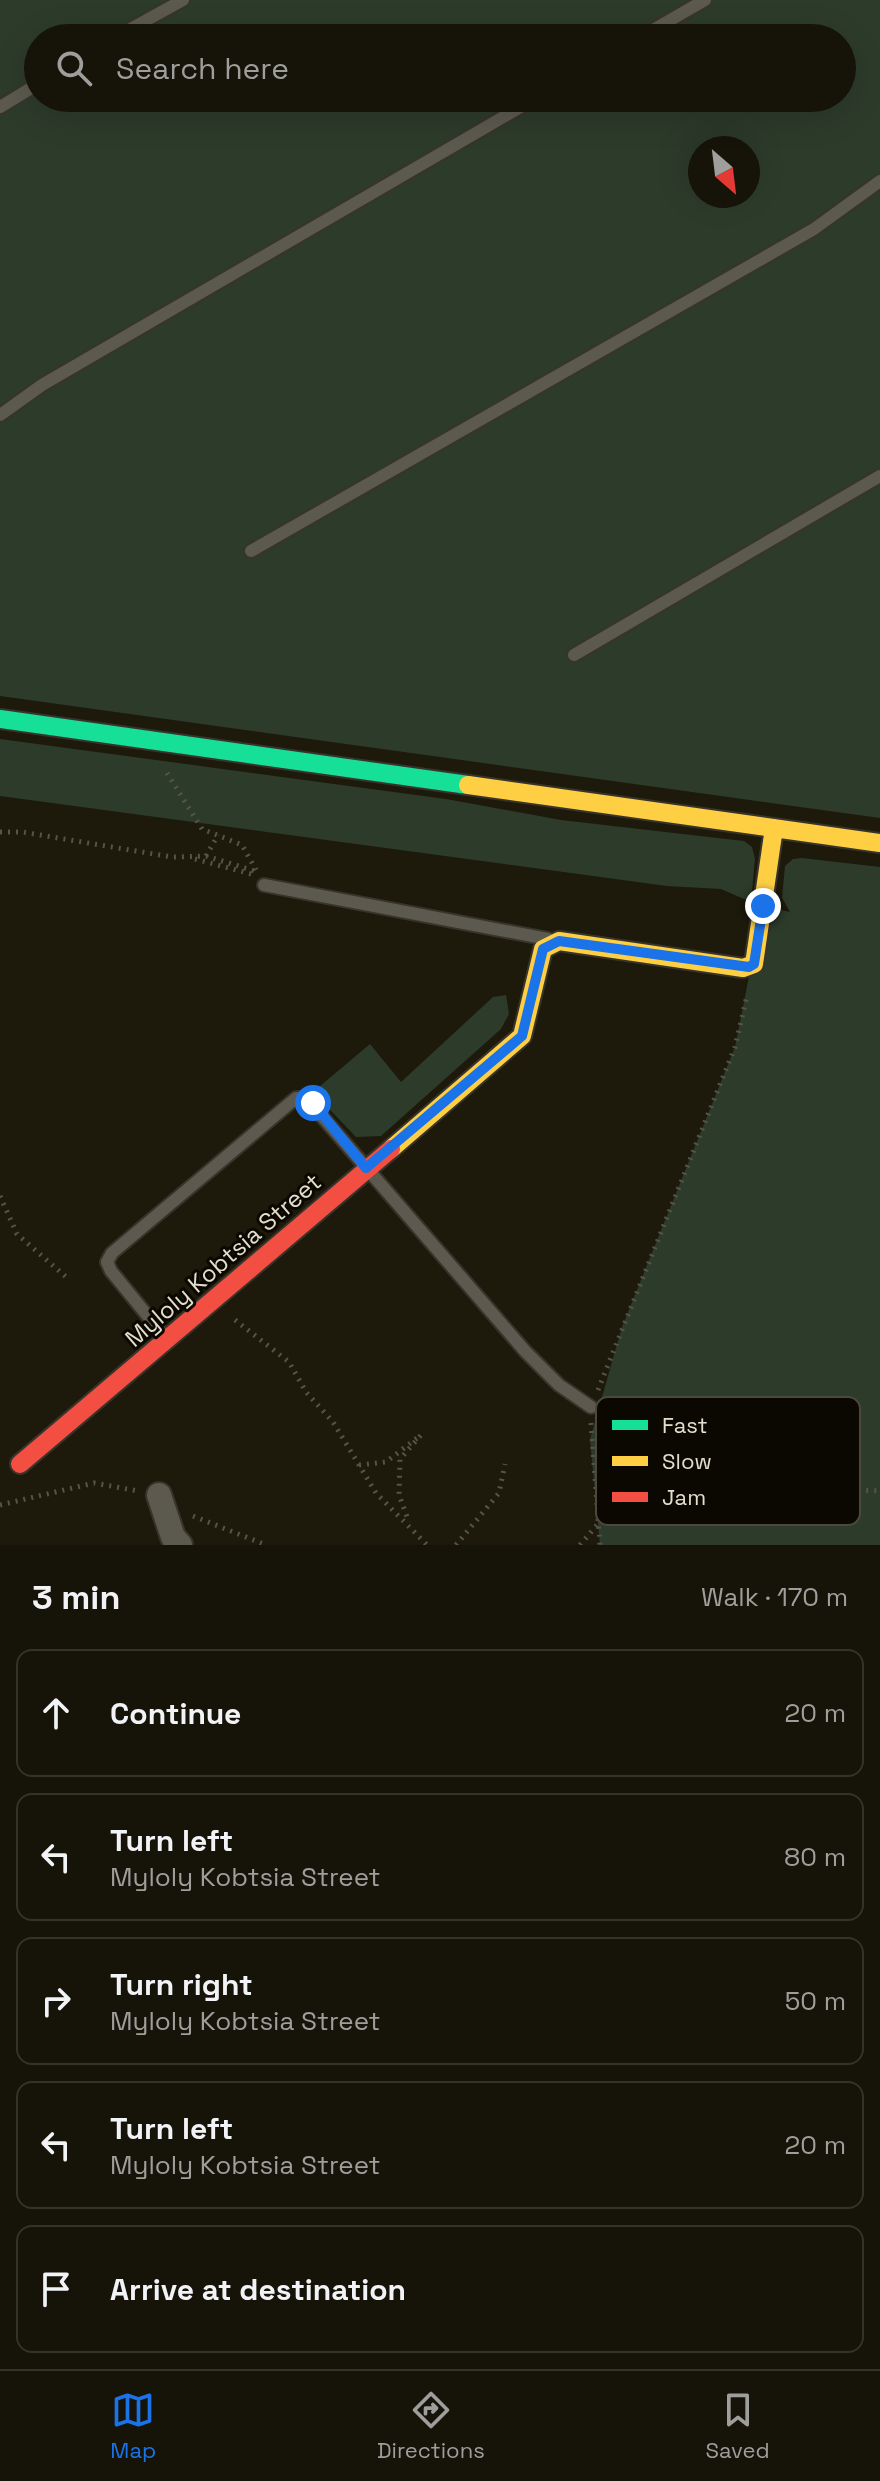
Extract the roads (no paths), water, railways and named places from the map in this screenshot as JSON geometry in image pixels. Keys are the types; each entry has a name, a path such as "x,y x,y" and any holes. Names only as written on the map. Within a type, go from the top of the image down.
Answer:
{"street":[{"path":"0,719 880,843"},
{"path":"559,941 743,968 754,964 774,828"},
{"name":"Myloly Kobtsia Street","path":"20,1464 522,1036 543,949 559,941"},
{"path":"159,1495 173,1537 180,1545"}],"lane":[{"path":"139,24 183,0"},
{"path":"663,24 705,0"},
{"path":"0,107 24,92"},
{"path":"0,415 42,385 512,112"},
{"path":"251,551 814,229 880,181"},
{"path":"574,655 880,476"},
{"path":"264,885 559,941"},
{"path":"167,1339 111,1271 107,1262 112,1253 296,1098 306,1098 525,1351 559,1385 591,1407"}]}
